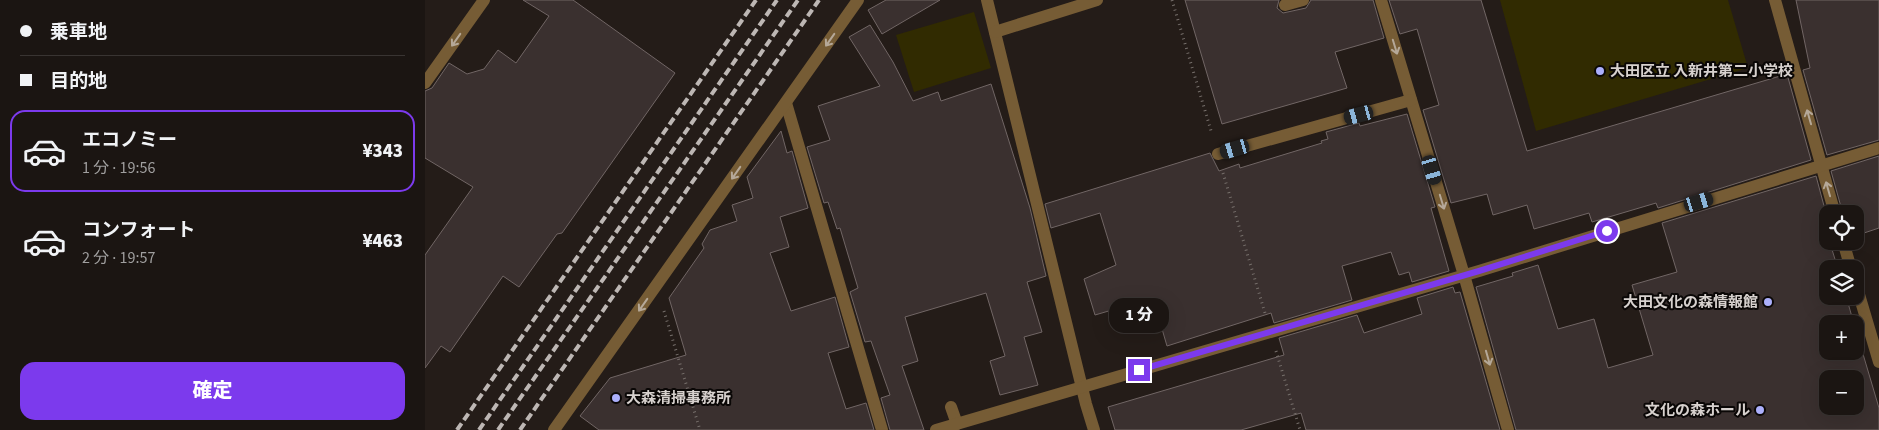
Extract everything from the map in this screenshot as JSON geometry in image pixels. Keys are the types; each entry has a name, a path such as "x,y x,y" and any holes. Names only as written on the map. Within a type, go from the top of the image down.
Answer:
{"street":[{"path":"425,83 484,0"},
{"path":"554,430 858,0"},
{"path":"987,0 1094,430"},
{"path":"995,32 1097,0"},
{"path":"1285,5 1303,0"},
{"path":"1381,0 1464,275 1508,430"},
{"path":"1775,0 1818,147 1832,205"},
{"path":"1218,154 1411,100"},
{"path":"786,103 882,430"},
{"path":"936,430 1464,275 1879,148"},
{"path":"1862,305 1879,362"},
{"path":"951,407 957,424"}],"path":[{"path":"1172,0 1300,430"},
{"path":"656,286 700,430"}],"shaded area":[{"path":"1500,0 1728,0 1748,68 1536,131"},
{"path":"974,12 991,68 914,92 896,35"}],"building":[{"path":"523,0 573,0 675,73 562,233 557,234 519,287 503,276 450,352 441,346 425,368 425,255 473,187 425,158 425,91 432,88 449,63 467,74 484,69 498,50 516,63 549,16"},
{"path":"886,0 940,0 882,34 868,10"},
{"path":"1185,0 1279,0 1277,8 1283,13 1306,8 1311,0 1373,0 1384,38 1335,52 1347,88 1222,124"},
{"path":"1389,0 1481,0 1527,151 1787,74 1811,160 1658,208 1656,203 1592,222 1589,213 1534,229 1527,205 1493,215 1487,194 1451,203 1423,110 1439,105 1417,29 1400,34"},
{"path":"1796,0 1879,0 1879,140 1827,155 1803,70 1810,68"},
{"path":"870,25 893,62 913,101 938,92 941,101 991,84 1030,208 1046,276 1027,282 1042,332 1024,337 1038,385 1000,395 990,361 1005,356 986,293 905,317 918,361 902,366 924,430 890,430 881,398 890,395 871,341 865,342 850,292 858,288 840,228 837,229 828,202 824,203 807,147 830,140 818,106 880,86 849,37"},
{"path":"1407,114 1435,207 1431,208 1449,271 1412,282 1409,272 1399,275 1391,252 1342,266 1352,300 1274,323 1271,313 1167,346 1153,298 1095,315 1084,279 1116,265 1100,213 1051,228 1045,204 1210,153 1219,171 1239,164 1240,168 1322,143 1321,141 1328,139 1326,132 1359,123 1360,126"},
{"path":"781,131 787,153 792,151 808,208 780,217 789,247 770,253 791,311 835,297 849,347 828,353 846,409 866,403 874,430 599,430 580,416 610,378 686,355 669,298 704,248 702,244 710,230 737,221 732,205 753,198 747,177"},
{"path":"1879,156 1879,228 1864,233 1864,205 1840,205 1831,171"},
{"path":"1816,176 1824,205 1819,205 1819,250 1832,250 1835,260 1819,260 1819,305 1849,305 1851,315 1819,315 1819,360 1864,360 1864,357 1879,408 1879,430 1516,430 1476,287 1513,276 1512,273 1538,265 1558,329 1594,319 1608,368 1653,355 1632,285 1677,272 1662,223"},
{"path":"1453,287 1455,293 1460,292 1500,430 1306,430 1301,413 1241,430 1115,430 1108,407 1284,355 1279,338 1357,315 1364,333 1422,314 1417,298"}],"railway":[{"path":"457,430 756,0"},
{"path":"479,430 777,0"},
{"path":"498,430 798,0"},
{"path":"520,430 819,0"}],"place":[{"name":"大田区立 入新井第二小学校","path":"1600,71"},
{"name":"大田文化の森情報館","path":"1768,302"},
{"name":"大森清掃事務所","path":"616,398"},
{"name":"文化の森ホール","path":"1760,410"}],"route":[{"path":"1139,370 1479,271 1607,231"}]}
